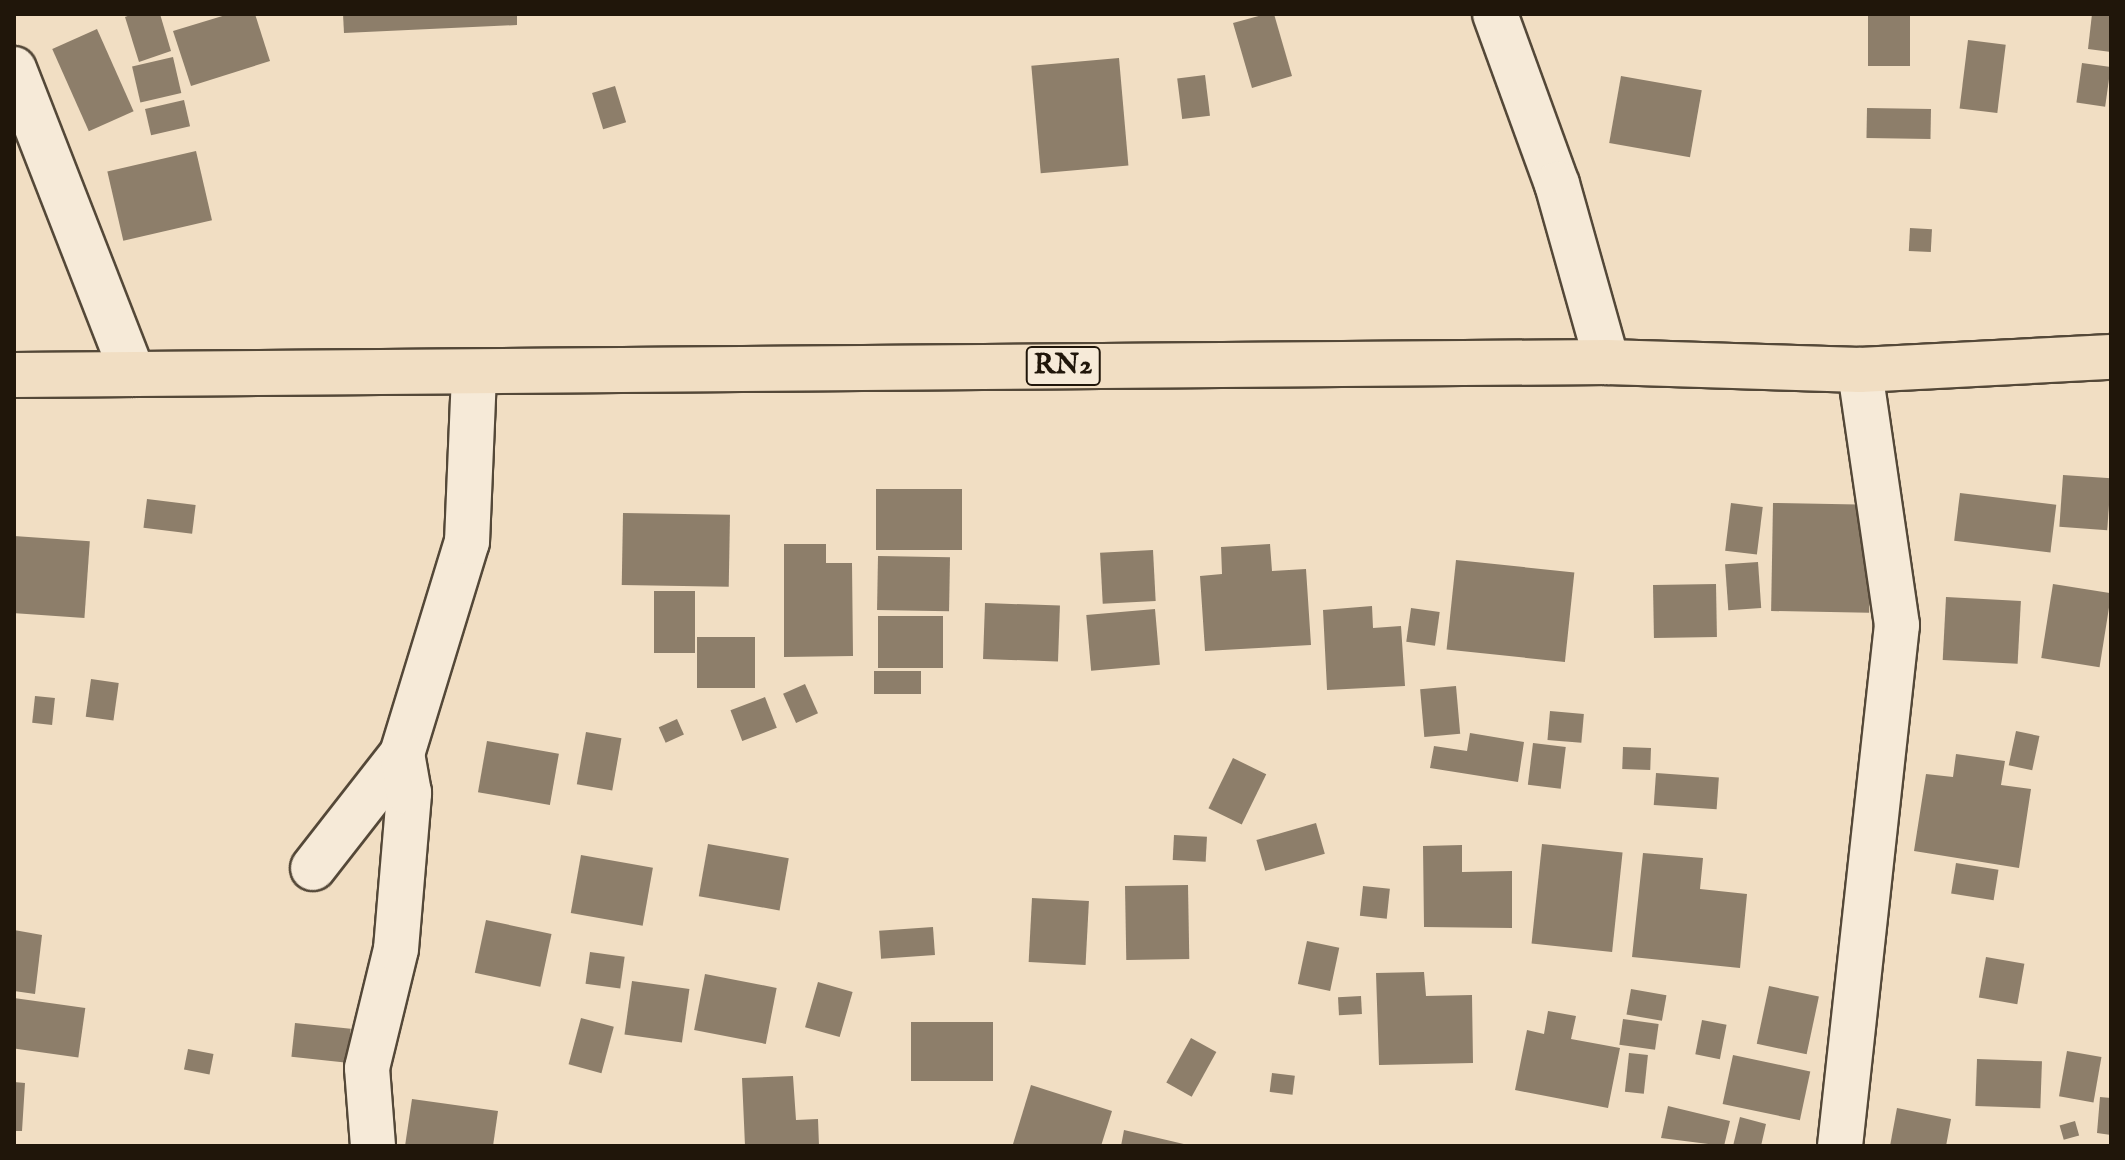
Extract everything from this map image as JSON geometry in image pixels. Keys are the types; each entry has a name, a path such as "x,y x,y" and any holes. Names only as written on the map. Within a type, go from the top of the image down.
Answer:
{"highway":[{"name":"RN2","path":"14,375 1607,362 1860,370 2111,357"}],"street":[{"path":"1495,14 1557,184 1607,362"},
{"path":"14,69 133,374"},
{"path":"1840,1146 1897,625 1860,370"},
{"path":"313,868 402,754 467,542 474,372"},
{"path":"373,1146 367,1068 396,949 409,793 402,754"}],"building":[{"path":"160,14 171,51 139,62 125,17"},
{"path":"229,14 255,14 270,61 191,86 173,31"},
{"path":"343,14 517,14 517,25 344,33"},
{"path":"1274,14 1292,76 1252,88 1233,23"},
{"path":"1868,14 1910,14 1910,66 1868,66"},
{"path":"2092,14 2111,16 2111,52 2088,49"},
{"path":"97,29 134,111 89,131 52,49"},
{"path":"1968,40 2006,45 1997,113 1960,108"},
{"path":"173,57 181,93 140,102 132,66"},
{"path":"1119,58 1128,166 1041,173 1031,66"},
{"path":"2082,63 2111,67 2105,107 2076,103"},
{"path":"1205,75 1210,116 1182,119 1177,78"},
{"path":"1621,76 1702,90 1690,157 1609,143"},
{"path":"615,86 626,122 603,129 592,93"},
{"path":"184,100 190,126 151,135 145,109"},
{"path":"1867,108 1931,109 1930,139 1866,138"},
{"path":"196,151 212,220 123,241 107,171"},
{"path":"1910,228 1932,229 1931,252 1909,251"},
{"path":"2063,475 2111,478 2107,530 2059,527"},
{"path":"876,489 962,489 962,550 876,550"},
{"path":"1960,493 2056,505 2050,552 1954,541"},
{"path":"147,499 196,505 192,534 143,528"},
{"path":"1731,503 1763,507 1757,555 1725,551"},
{"path":"1773,503 1871,505 1869,613 1771,611"},
{"path":"623,513 730,515 729,587 622,585"},
{"path":"14,536 90,541 84,618 14,613"},
{"path":"784,544 826,544 826,563 852,563 853,656 784,657"},
{"path":"1270,544 1272,571 1306,569 1311,645 1205,651 1200,576 1222,574 1221,547"},
{"path":"1153,550 1156,601 1103,604 1100,553"},
{"path":"878,556 950,557 949,611 877,610"},
{"path":"1456,560 1574,572 1565,662 1447,650"},
{"path":"1758,562 1761,608 1728,610 1725,564"},
{"path":"1716,584 1717,637 1654,638 1653,585"},
{"path":"2053,584 2111,593 2100,667 2041,658"},
{"path":"654,591 695,591 695,653 654,653"},
{"path":"1946,597 2021,601 2018,664 1943,660"},
{"path":"985,603 1060,606 1058,662 983,659"},
{"path":"1372,606 1373,628 1401,626 1405,686 1327,690 1323,610"},
{"path":"1411,608 1440,612 1435,646 1406,642"},
{"path":"1155,609 1160,665 1091,671 1086,615"},
{"path":"878,616 943,616 943,668 878,668"},
{"path":"697,637 755,637 755,688 697,688"},
{"path":"874,671 921,671 921,694 874,694"},
{"path":"91,679 119,683 113,721 86,717"},
{"path":"805,684 818,713 796,723 783,694"},
{"path":"1456,686 1460,734 1424,737 1420,689"},
{"path":"35,696 55,698 52,725 32,723"},
{"path":"765,697 777,728 742,741 730,710"},
{"path":"1550,711 1584,714 1581,743 1547,740"},
{"path":"677,719 684,735 666,743 659,727"},
{"path":"2016,731 2039,736 2032,770 2009,765"},
{"path":"586,732 621,738 612,790 577,784"},
{"path":"1470,733 1524,742 1518,782 1430,768 1434,746 1467,751"},
{"path":"487,741 559,754 550,805 478,792"},
{"path":"1533,743 1566,747 1561,789 1528,785"},
{"path":"1623,747 1651,748 1650,770 1622,769"},
{"path":"1956,754 2005,761 2001,785 2031,789 2019,868 1914,851 1926,774 1953,777"},
{"path":"1233,758 1266,774 1242,825 1208,808"},
{"path":"1656,773 1719,777 1717,809 1654,805"},
{"path":"1316,823 1325,854 1265,871 1256,840"},
{"path":"1174,835 1207,837 1206,862 1173,860"},
{"path":"708,844 789,858 780,910 699,896"},
{"path":"1542,844 1623,852 1612,952 1532,943"},
{"path":"1462,845 1462,872 1512,871 1512,928 1424,927 1423,846"},
{"path":"1643,853 1703,858 1700,889 1747,894 1740,968 1632,957"},
{"path":"581,855 653,868 643,926 571,913"},
{"path":"1956,863 1998,870 1994,900 1951,894"},
{"path":"1188,885 1189,959 1126,960 1125,886"},
{"path":"1363,886 1390,889 1387,919 1360,916"},
{"path":"1032,898 1089,901 1086,965 1029,962"},
{"path":"486,920 552,934 540,987 475,973"},
{"path":"933,927 935,955 881,959 879,931"},
{"path":"14,930 42,935 35,994 14,991"},
{"path":"1307,941 1339,948 1330,991 1298,984"},
{"path":"590,952 625,957 620,989 586,984"},
{"path":"1986,957 2024,964 2017,1004 1979,997"},
{"path":"1424,972 1426,996 1472,995 1473,1063 1379,1065 1376,973"},
{"path":"705,974 777,988 766,1044 694,1030"},
{"path":"632,981 689,989 682,1043 624,1034"},
{"path":"818,982 853,992 840,1037 805,1027"},
{"path":"1769,986 1819,997 1807,1054 1757,1044"},
{"path":"1631,989 1666,995 1662,1021 1626,1015"},
{"path":"1361,996 1362,1014 1339,1015 1338,997"},
{"path":"14,998 85,1008 78,1058 14,1048"},
{"path":"1548,1011 1576,1016 1571,1039 1620,1048 1608,1108 1515,1090 1527,1030 1544,1034"},
{"path":"581,1018 614,1027 601,1073 569,1064"},
{"path":"1623,1019 1659,1024 1655,1050 1619,1045"},
{"path":"1702,1020 1727,1025 1720,1059 1695,1054"},
{"path":"911,1022 993,1022 993,1081 911,1081"},
{"path":"295,1023 351,1029 347,1063 291,1057"},
{"path":"1191,1038 1216,1052 1192,1097 1166,1083"},
{"path":"188,1049 214,1054 210,1075 184,1070"},
{"path":"2067,1051 2101,1057 2093,1102 2059,1096"},
{"path":"1629,1053 1648,1055 1644,1094 1625,1092"},
{"path":"1733,1055 1810,1071 1800,1120 1723,1104"},
{"path":"1977,1059 2042,1061 2040,1108 1975,1106"},
{"path":"1272,1073 1295,1076 1293,1095 1270,1092"},
{"path":"793,1076 796,1120 818,1119 819,1146 745,1146 742,1078"},
{"path":"14,1082 25,1083 22,1131 14,1131"},
{"path":"1031,1085 1112,1111 1101,1146 1013,1144"},
{"path":"2100,1097 2111,1098 2111,1135 2097,1133"},
{"path":"412,1099 498,1111 493,1146 405,1146"},
{"path":"1668,1106 1730,1121 1724,1146 1661,1138"},
{"path":"1897,1108 1951,1119 1946,1146 1890,1146"},
{"path":"1740,1117 1766,1124 1761,1146 1733,1146"},
{"path":"2075,1121 2079,1135 2064,1140 2060,1125"},
{"path":"1124,1130 1188,1145 1188,1146 1121,1146"}]}
